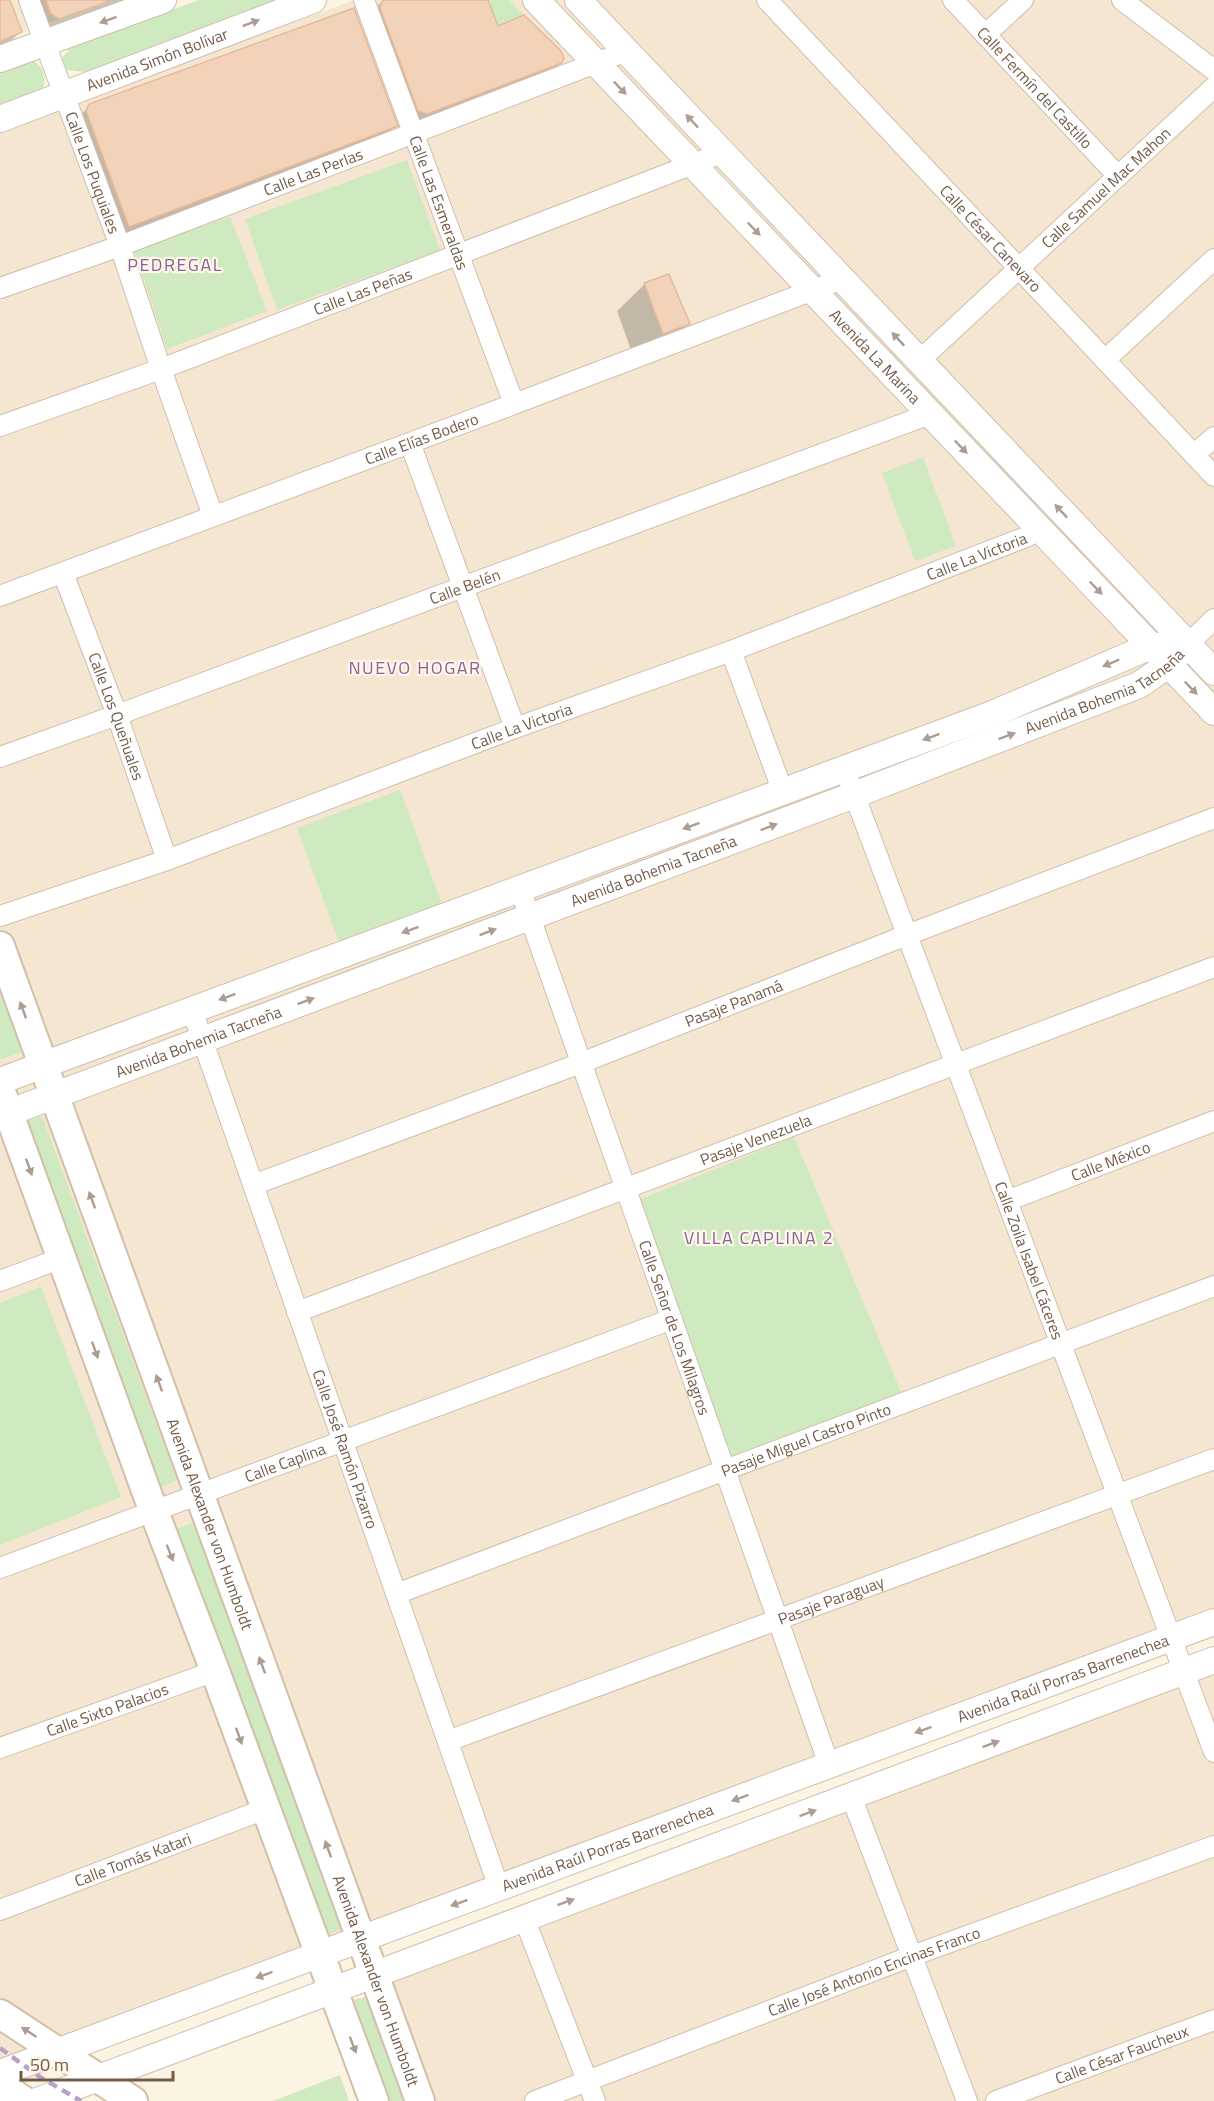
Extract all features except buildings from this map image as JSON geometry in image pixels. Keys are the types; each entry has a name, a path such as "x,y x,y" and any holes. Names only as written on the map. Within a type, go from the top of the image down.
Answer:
{"main road":[{"name":"Avenida Alexander von Humboldt","path":"0,946 420,2101"},
{"path":"3,1105 62,1258 374,2101"},
{"path":"0,2013 133,2101"},
{"path":"0,2085 24,2101"}],"street":[{"name":"Calle Los Puquiales","path":"29,0 120,246 213,516"},
{"path":"0,59 163,0"},
{"name":"Avenida Simón Bolívar","path":"0,119 313,0"},
{"name":"Calle Las Esmeraldas","path":"364,0 514,404"},
{"name":"Avenida La Marina","path":"536,0 1214,712"},
{"name":"Avenida La Marina","path":"578,0 1214,672"},
{"name":"Calle César Canevaro","path":"767,0 1214,476"},
{"name":"Calle Fermín del Castillo","path":"953,0 1118,176"},
{"path":"986,35 1023,0"},
{"path":"1127,1 1214,70"},
{"name":"Calle Las Perlas","path":"0,288 120,246 627,51"},
{"name":"Calle Samuel Mac Mahon","path":"919,361 1214,87"},
{"name":"Calle Las Peñas","path":"0,426 161,369 722,153"},
{"path":"1105,360 1214,259"},
{"name":"Calle Elías Bodero","path":"0,596 842,279"},
{"name":"Calle Belén","path":"0,757 930,414"},
{"path":"1194,455 1214,437"},
{"path":"410,443 515,728"},
{"name":"Calle La Victoria","path":"0,916 167,860 515,728 731,651 1026,537 1040,529"},
{"name":"Calle Los Queñuales","path":"63,573 117,715 167,860"},
{"path":"1187,645 1214,619"},
{"name":"Avenida Bohemia Tacneña","path":"0,1081 990,715 1151,646 1187,645"},
{"name":"Avenida Bohemia Tacneña","path":"3,1105 54,1095 854,795 1138,685 1168,664 1187,645"},
{"path":"731,651 783,792"},
{"name":"Calle Zoila Isabel Cáceres","path":"844,769 1214,1752"},
{"name":"Pasaje Panamá","path":"253,1185 582,1063 907,935 1214,818"},
{"name":"Calle Señor de Los Milagros","path":"520,889 830,1765"},
{"name":"Pasaje Venezuela","path":"297,1312 1214,968"},
{"name":"Calle José Ramón Pizarro","path":"192,1010 499,1888"},
{"name":"Calle México","path":"1007,1201 1214,1122"},
{"path":"0,1281 62,1258"},
{"name":"Pasaje Miguel Castro Pinto","path":"396,1594 1214,1286"},
{"name":"Calle Caplina","path":"0,1568 672,1319"},
{"name":"Pasaje Paraguay","path":"448,1741 1214,1459"},
{"name":"Avenida Raúl Porras Barrenechea","path":"0,2073 1214,1622"},
{"path":"37,2101 1214,1660"},
{"name":"Calle Sixto Palacios","path":"0,1748 215,1671"},
{"path":"852,1796 967,2101"},
{"name":"Calle Tomás Katari","path":"0,1910 265,1809"},
{"name":"Calle José Antonio Encinas Franco","path":"535,2101 912,1956 1214,1846"},
{"path":"524,1918 594,2101"},
{"name":"Calle César Faucheux","path":"996,2101 1214,2020"}],"shaded area":[{"path":"0,0 112,0 0,41"},
{"path":"354,0 1214,0 1214,1627 374,1949 80,2055 0,2095 0,132"},
{"path":"1214,1649 1214,2101 412,2101 365,1969"}],"green space":[{"path":"199,0 279,0 85,72 65,70 62,58 72,46"},
{"path":"488,0 509,0 524,15 498,26"},
{"path":"34,61 44,74 42,91 0,106 0,73"},
{"path":"407,160 440,250 277,310 245,219"},
{"path":"230,217 267,311 167,349 134,249"},
{"path":"923,457 956,546 915,561 882,473"},
{"path":"400,790 442,904 339,942 297,828"},
{"path":"0,992 22,1052 1,1059 0,1056"},
{"path":"42,1116 177,1480 157,1489 25,1121"},
{"path":"794,1137 904,1399 734,1462 636,1201"},
{"path":"41,1287 121,1497 0,1545 0,1303"},
{"path":"193,1523 342,1929 322,1936 171,1530"},
{"path":"366,1997 406,2101 385,2101 348,2001"},
{"path":"340,2075 349,2101 273,2101"}],"railway":[{"path":"0,2048 40,2077 81,2101"}],"district":[{"name":"PEDREGAL","path":"175,265"},
{"name":"NUEVO HOGAR","path":"415,668"},
{"name":"VILLA CAPLINA 2","path":"759,1238"}]}
